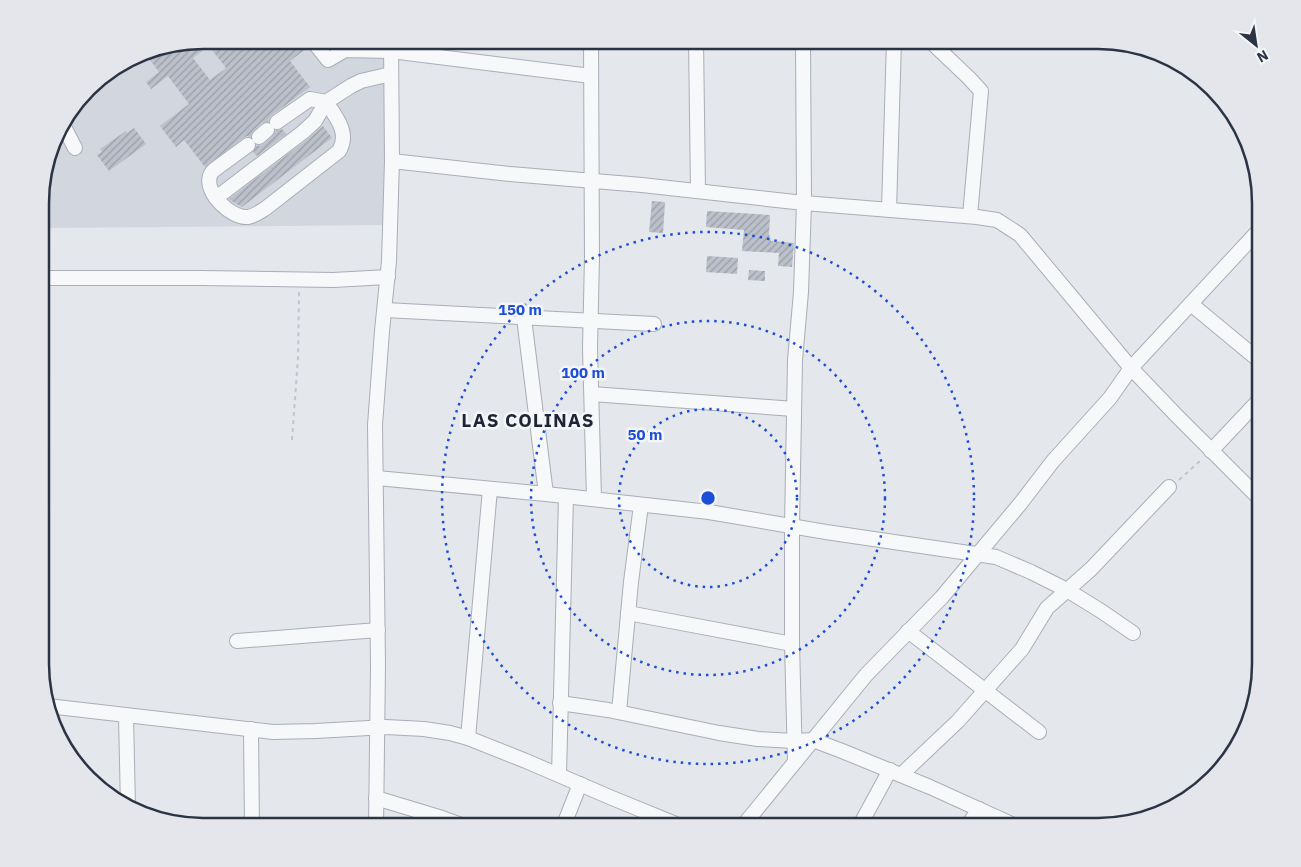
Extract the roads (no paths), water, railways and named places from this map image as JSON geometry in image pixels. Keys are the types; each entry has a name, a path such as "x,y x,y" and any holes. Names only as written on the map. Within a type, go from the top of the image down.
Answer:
{"street":[{"path":"319,49 328,60 338,49"},
{"path":"376,818 378,630 375,425 388,277 392,161 391,49"},
{"path":"411,49 591,76"},
{"path":"591,49 590,322 594,500"},
{"path":"696,49 698,191"},
{"path":"795,762 792,526 795,360 801,292 804,203 802,49"},
{"path":"889,210 894,49"},
{"path":"938,49 981,91 970,216"},
{"path":"216,198 303,132 315,121 326,102 361,81 391,74"},
{"path":"310,99 326,102 342,128 344,138 339,151 256,214 247,217 238,215 228,211 221,205 211,188 210,175 214,170 310,99"},
{"path":"66,131 75,148"},
{"path":"392,161 804,203 970,216 997,220 1020,235 1131,368 1252,491"},
{"path":"750,818 866,675 942,597 1020,504 1053,461 1110,398 1131,368 1252,238"},
{"path":"49,278 333,280 388,277"},
{"path":"1191,304 1252,355"},
{"path":"385,310 654,324"},
{"path":"524,318 546,494"},
{"path":"592,394 794,409"},
{"path":"1211,451 1252,408"},
{"path":"377,478 709,512 996,557 1067,590 1133,633"},
{"path":"865,818 895,773 958,720 1022,649 1047,608 1091,569 1169,487"},
{"path":"468,738 490,489"},
{"path":"558,775 566,497"},
{"path":"619,712 631,582 641,505"},
{"path":"628,613 792,644"},
{"path":"237,641 378,630"},
{"path":"908,631 1039,732"},
{"path":"560,703 619,712 719,733 758,739 813,740 842,750 998,818"},
{"path":"55,707 273,732 377,728 424,729 450,733 468,738 526,761 661,818"},
{"path":"126,716 128,798"},
{"path":"251,730 253,818"},
{"path":"567,818 580,784"},
{"path":"376,798 442,818"},
{"path":"973,818 979,809"}],"district":[{"name":"LAS COLINAS","path":"528,420"}]}
